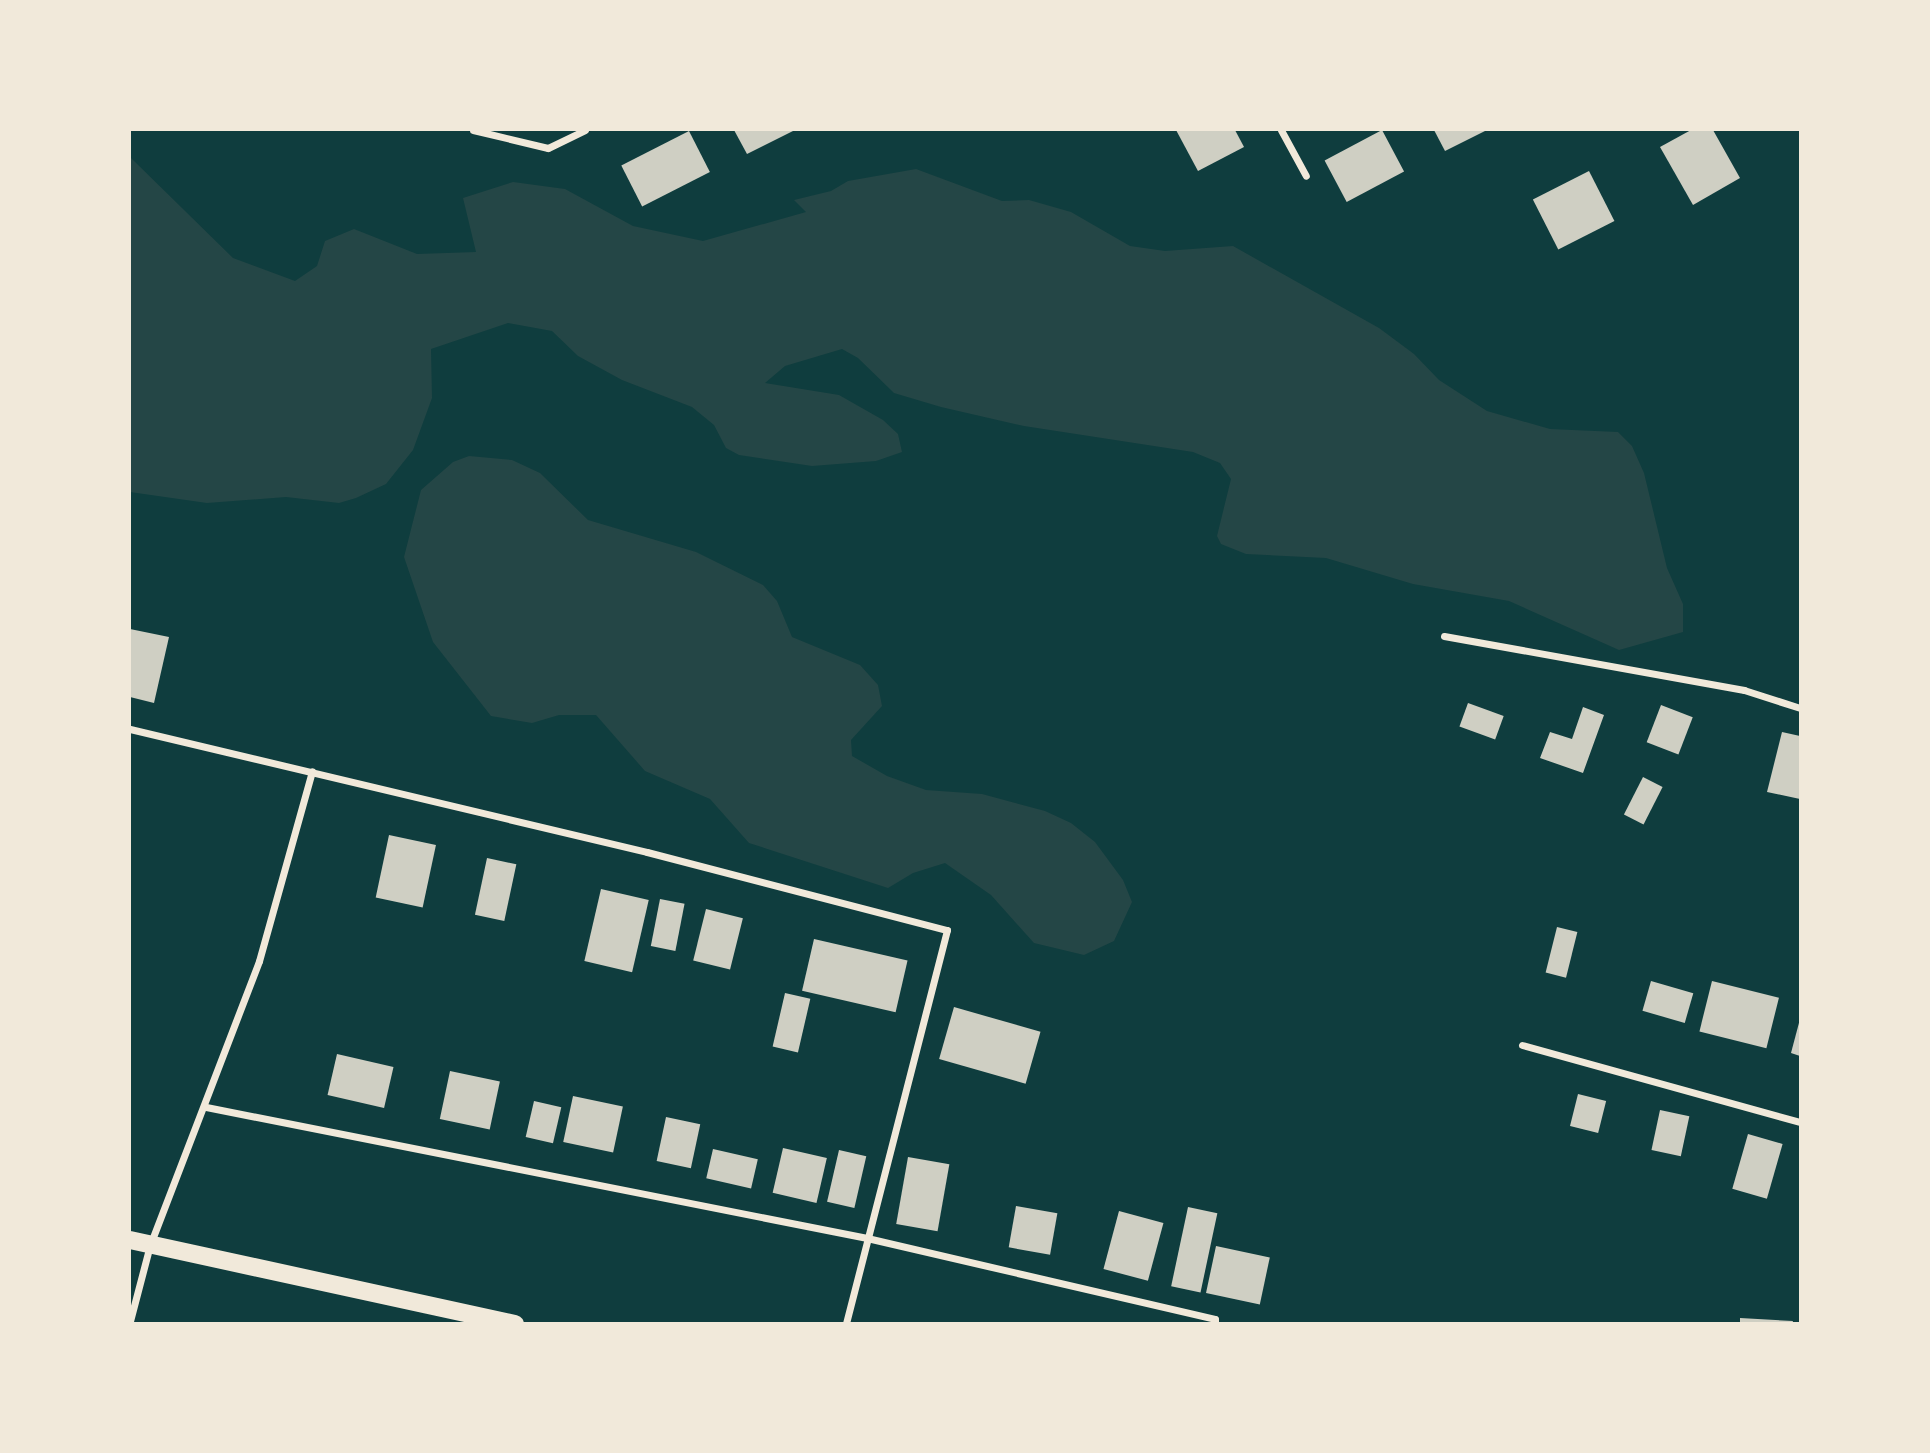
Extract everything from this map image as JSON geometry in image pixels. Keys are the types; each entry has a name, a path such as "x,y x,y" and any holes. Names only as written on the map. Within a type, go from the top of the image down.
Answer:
{"main road":[{"path":"130,1240 515,1324"}],"street":[{"path":"473,130 548,148 585,130"},
{"path":"1281,130 1306,176"},
{"path":"1444,636 1744,690 1801,708"},
{"path":"130,729 312,771 947,930 846,1324"},
{"path":"130,1321 150,1245 206,1107 259,961 312,771"},
{"path":"1522,1045 1801,1122"},
{"path":"206,1107 867,1238 1215,1319 1215,1324"}],"shaded area":[{"path":"130,157 233,258 295,281 317,266 325,241 354,229 417,254 476,252 463,198 513,182 565,189 633,226 703,241 806,212 794,200 831,191 848,181 916,169 1002,201 1029,200 1071,212 1130,246 1165,251 1233,246 1379,328 1414,354 1439,380 1487,411 1550,429 1618,432 1632,446 1644,473 1667,568 1683,604 1683,632 1619,650 1509,601 1413,584 1326,558 1246,554 1221,544 1217,536 1231,479 1220,463 1193,452 1024,426 894,393 858,358 842,349 785,366 765,383 839,395 883,420 898,434 902,452 876,461 812,466 739,455 726,448 714,425 692,407 622,380 578,356 552,331 508,323 431,349 432,398 413,450 386,484 356,498 339,503 286,497 207,503 130,492"},
{"path":"469,456 512,460 540,473 588,520 696,552 763,585 777,601 792,637 860,665 878,685 882,706 851,740 852,756 887,776 926,790 982,794 1045,811 1071,823 1095,842 1123,880 1132,902 1114,941 1084,955 1034,943 991,895 945,863 913,873 888,888 749,843 710,799 645,771 596,715 559,715 532,723 491,716 433,642 404,557 421,490 453,462"}],"building":[{"path":"734,130 795,130 747,154"},
{"path":"1176,130 1235,130 1244,147 1198,171"},
{"path":"1382,130 1404,171 1347,202 1325,161"},
{"path":"1434,130 1487,130 1445,151"},
{"path":"1691,130 1713,130 1740,178 1693,205 1660,147"},
{"path":"689,131 710,172 642,206 621,166"},
{"path":"1589,171 1614,221 1558,249 1533,200"},
{"path":"130,629 169,637 154,703 130,697"},
{"path":"1468,703 1504,716 1495,739 1459,726"},
{"path":"1661,705 1693,717 1678,755 1647,742"},
{"path":"1583,707 1604,715 1583,773 1540,758 1550,732 1572,739"},
{"path":"1782,732 1800,736 1800,799 1767,792"},
{"path":"1643,777 1663,787 1644,824 1624,814"},
{"path":"389,835 436,845 423,908 376,898"},
{"path":"487,858 516,864 504,921 475,915"},
{"path":"601,889 649,900 632,972 584,961"},
{"path":"660,899 685,904 675,951 651,946"},
{"path":"706,909 743,918 730,970 693,960"},
{"path":"1557,927 1577,932 1566,978 1546,973"},
{"path":"814,939 908,961 896,1012 802,991"},
{"path":"1651,981 1693,993 1685,1023 1642,1011"},
{"path":"1712,981 1779,998 1766,1048 1699,1031"},
{"path":"785,993 810,999 798,1052 773,1047"},
{"path":"954,1007 1041,1032 1026,1084 939,1059"},
{"path":"1800,1019 1800,1056 1791,1053"},
{"path":"337,1054 394,1067 384,1108 328,1095"},
{"path":"450,1071 500,1082 490,1130 440,1119"},
{"path":"1578,1094 1606,1101 1598,1133 1570,1126"},
{"path":"573,1096 623,1107 613,1153 563,1142"},
{"path":"534,1101 561,1107 553,1143 526,1137"},
{"path":"1660,1110 1689,1116 1681,1156 1651,1150"},
{"path":"666,1117 700,1124 691,1168 657,1161"},
{"path":"1748,1134 1783,1144 1767,1199 1732,1189"},
{"path":"783,1148 827,1158 816,1203 773,1193"},
{"path":"713,1149 758,1159 751,1189 706,1178"},
{"path":"839,1150 866,1156 854,1208 827,1202"},
{"path":"908,1157 949,1164 938,1231 896,1224"},
{"path":"1016,1206 1057,1213 1050,1255 1009,1247"},
{"path":"1188,1207 1217,1213 1201,1292 1171,1286"},
{"path":"1119,1211 1163,1223 1148,1281 1103,1269"},
{"path":"1216,1246 1270,1257 1260,1304 1206,1293"},
{"path":"1740,1318 1793,1321 1792,1324 1740,1324"}]}
